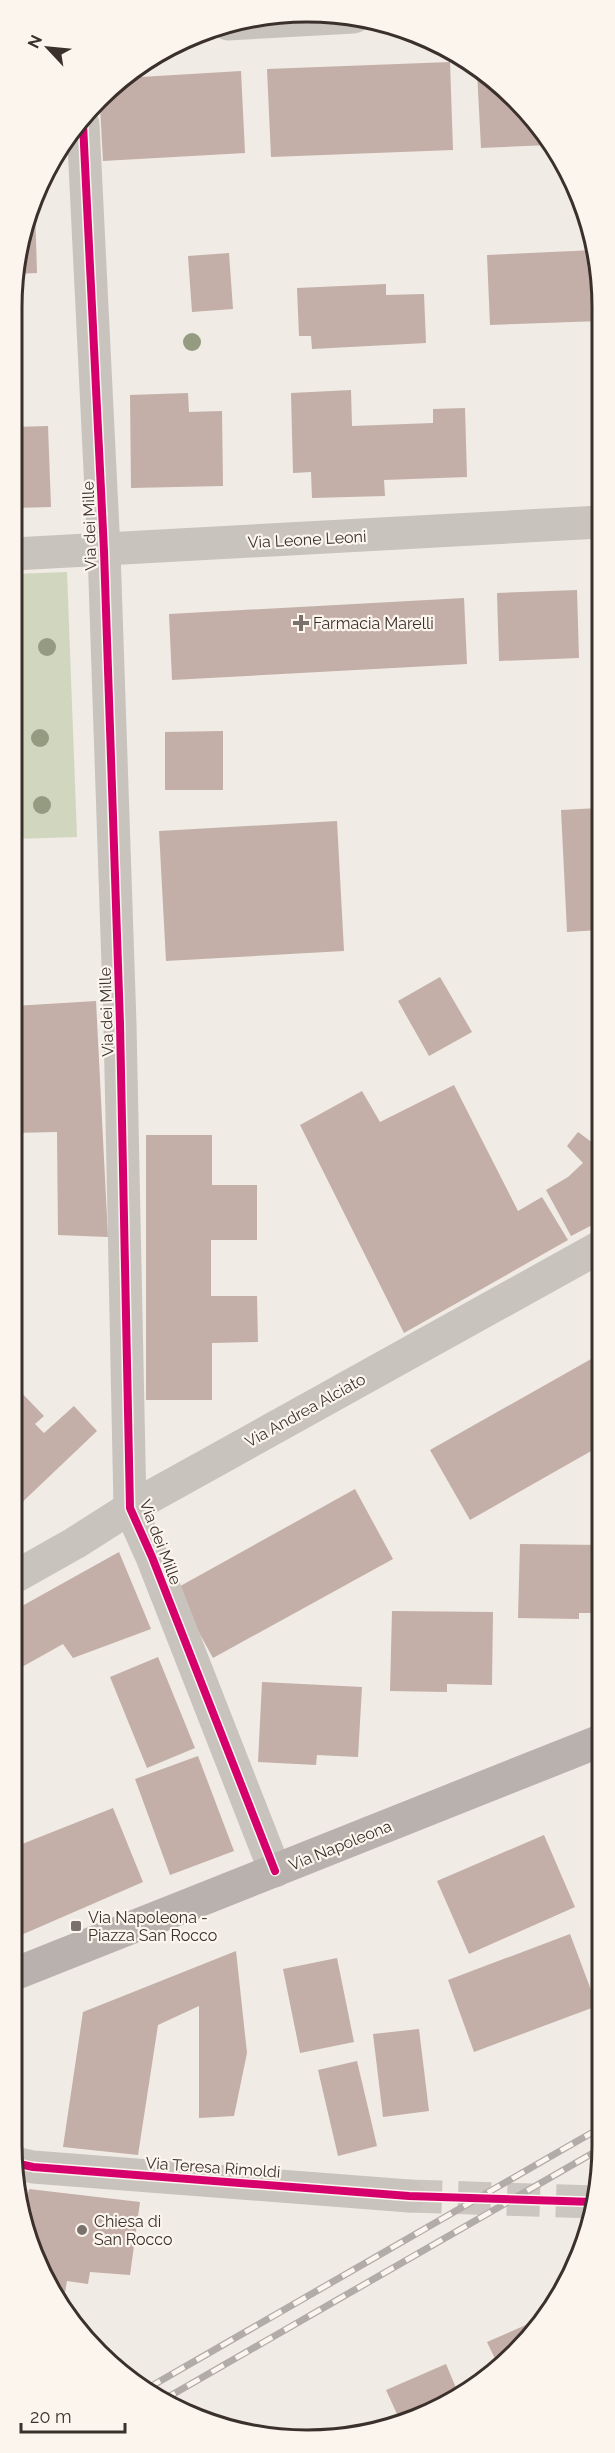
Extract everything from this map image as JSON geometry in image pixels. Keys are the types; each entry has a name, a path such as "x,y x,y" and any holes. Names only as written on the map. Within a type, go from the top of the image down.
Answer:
{"main road":[{"name":"Via Napoleona","path":"22,1971 592,1744"}],"street":[{"name":"Via dei Mille","path":"83,131 104,551 120,1024 130,1508 152,1557 275,1871"},
{"name":"Via Leone Leoni","path":"22,554 592,522"},
{"name":"Via Andrea Alciato","path":"22,1573 130,1508 592,1251"},
{"name":"Via Teresa Rimoldi","path":"23,2165 409,2196"}],"green space":[{"path":"67,572 77,837 22,839 22,574"}],"building":[{"path":"450,62 453,150 271,157 267,69"},
{"path":"241,71 245,153 103,161 100,112 140,77"},
{"path":"477,79 509,106 542,145 481,148"},
{"path":"35,224 37,273 25,274"},
{"path":"587,250 592,289 592,321 490,325 487,255"},
{"path":"229,253 233,309 192,312 188,256"},
{"path":"386,284 386,295 424,294 426,343 312,349 311,336 299,336 297,288"},
{"path":"351,390 352,426 433,423 433,409 465,408 467,477 384,480 385,496 312,498 311,472 293,473 291,393"},
{"path":"188,393 189,412 222,411 223,486 131,488 130,395"},
{"path":"48,426 51,507 22,508 22,427"},
{"path":"577,590 579,658 499,661 497,593"},
{"path":"464,598 467,664 172,680 169,614"},
{"path":"223,731 223,790 165,790 165,732"},
{"path":"592,808 592,930 567,932 561,810"},
{"path":"337,821 344,951 166,961 159,831"},
{"path":"440,977 472,1032 429,1056 398,1001"},
{"path":"96,1001 108,1237 58,1235 57,1132 22,1133 22,1006"},
{"path":"454,1085 518,1211 542,1197 568,1240 404,1333 300,1125 362,1091 380,1122"},
{"path":"578,1132 592,1142 592,1225 571,1236 546,1190 568,1177 583,1163 567,1146"},
{"path":"146,1135 212,1135 212,1185 257,1185 257,1240 211,1240 211,1296 257,1296 258,1342 212,1343 212,1400 146,1400"},
{"path":"592,1359 592,1451 470,1520 430,1450"},
{"path":"22,1393 44,1416 35,1424 44,1433 74,1406 97,1431 22,1502"},
{"path":"355,1489 393,1559 213,1658 175,1589"},
{"path":"520,1544 592,1545 592,1613 579,1613 579,1619 518,1618"},
{"path":"119,1552 151,1629 73,1658 63,1644 22,1667 22,1606"},
{"path":"392,1611 493,1612 492,1685 447,1684 447,1692 390,1691"},
{"path":"158,1657 195,1748 147,1768 110,1677"},
{"path":"262,1682 362,1687 358,1757 317,1755 316,1765 258,1762"},
{"path":"198,1756 234,1851 170,1875 135,1779"},
{"path":"113,1808 143,1882 22,1935 22,1844"},
{"path":"544,1835 575,1907 469,1954 437,1881"},
{"path":"570,1934 592,1993 592,2008 474,2052 448,1980"},
{"path":"236,1951 247,2053 234,2116 199,2118 199,2006 158,2025 138,2155 63,2147 83,2012"},
{"path":"337,1958 354,2042 300,2053 283,1969"},
{"path":"419,2029 429,2111 383,2117 373,2034"},
{"path":"357,2061 377,2146 338,2156 318,2070"},
{"name":"Chiesa di San Rocco","path":"29,2189 140,2202 130,2275 90,2272 88,2284 67,2281 65,2294 44,2255 27,2197"},
{"path":"531,2323 495,2360 487,2342"},
{"path":"446,2364 456,2388 417,2409 398,2415 386,2390"}],"tunnel":[{"path":"409,2196 587,2202"}],"railway":[{"path":"154,2385 592,2133"},
{"path":"171,2395 592,2154"}],"cycle path":[{"path":"83,131 104,551 120,1024 130,1508 152,1557 275,1871"},
{"path":"23,2165 409,2196 587,2202"}],"place":[{"name":"Farmacia Marelli","path":"301,623"},
{"name":"Via Napoleona - Piazza San Rocco","path":"76,1926"},
{"name":"Chiesa di San Rocco","path":"82,2230"}]}
